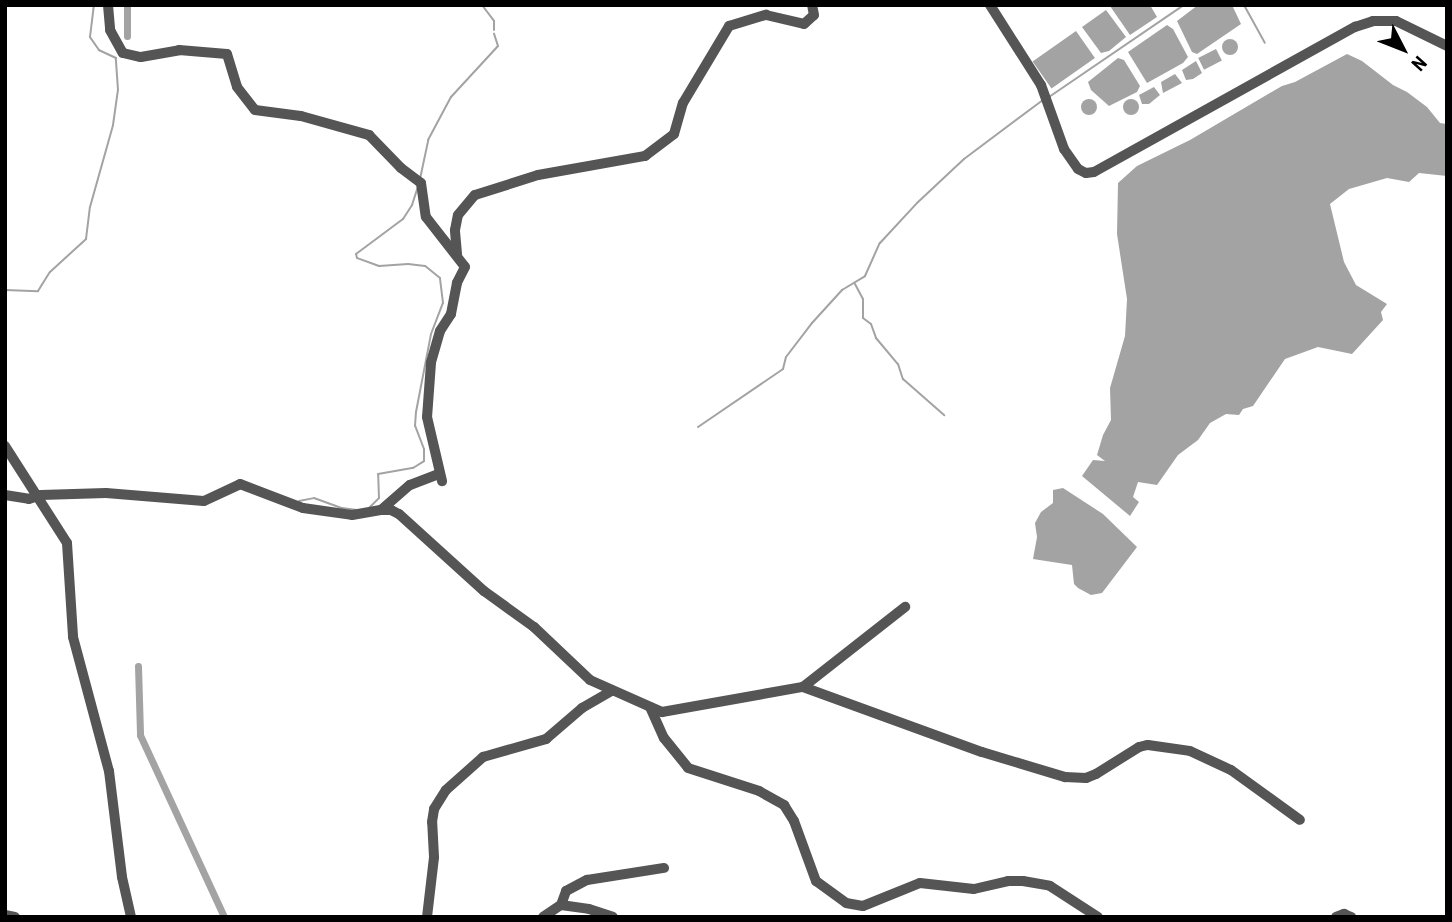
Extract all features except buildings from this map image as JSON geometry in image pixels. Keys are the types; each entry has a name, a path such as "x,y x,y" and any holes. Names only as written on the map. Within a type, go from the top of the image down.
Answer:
{"street":[{"path":"108,5 110,30 122,53 141,57 171,50 227,54 237,87 255,110 301,116 372,137 401,168 421,183 422,210 465,267 457,283 451,314 437,338 428,392 427,417 440,477 410,485 381,510"},
{"path":"457,254 455,230 458,215 475,195 538,175 645,156 674,134 683,103 729,26 766,15 804,24 812,20 812,5"},
{"path":"990,5 1041,85 1064,149 1078,169 1086,173 1094,172 1355,27 1373,21 1396,21 1447,46"},
{"path":"5,446 35,497 67,543 73,637 110,771 122,877 131,917"},
{"path":"5,495 35,497 106,493 204,502 240,484 303,508 352,515 391,510 400,514 484,591 534,627 584,675 649,707 667,711 733,697 803,687 982,752 1065,777 1086,778 1139,747 1148,745 1190,751 1221,763 1275,799 1300,820"},
{"path":"803,687 905,607"},
{"path":"427,917 435,857 432,822 434,809 446,790 483,757 546,739 582,708 612,691"},
{"path":"649,707 664,738 688,768 759,790 784,805 794,821 816,881 846,903 863,906 920,883 974,889 1007,881 1023,881 1050,886 1098,917"},
{"path":"543,917 561,905 566,891 587,880 664,868"},
{"path":"561,905 589,909 613,917"},
{"path":"1336,917 1344,914 1351,917"},
{"path":"5,915 15,917"}],"shaded area":[{"path":"1150,5 1157,17 1130,35 1110,6"},
{"path":"1198,5 1232,5 1241,24 1197,54 1192,52 1177,21"},
{"path":"1106,10 1126,37 1109,51 1101,53 1082,27"},
{"path":"1167,25 1173,29 1188,57 1183,63 1147,83 1128,52"},
{"path":"1076,31 1095,58 1052,88 1033,61"},
{"path":"1227,39 1233,39 1238,47 1236,53 1227,55 1222,50 1222,44"},
{"path":"1216,49 1222,61 1204,70 1198,58"},
{"path":"1347,54 1362,61 1393,85 1407,92 1427,107 1440,123 1447,124 1447,176 1419,173 1409,182 1387,178 1349,189 1330,204 1344,262 1356,285 1387,304 1381,312 1383,320 1352,354 1318,347 1285,359 1253,406 1243,409 1239,415 1226,414 1210,423 1198,440 1178,455 1157,485 1138,482 1133,497 1139,502 1130,516 1082,476 1093,460 1105,461 1097,455 1111,420 1110,388 1125,336 1127,299 1117,234 1118,183 1137,166 1190,140 1282,86 1295,82"},
{"path":"1118,58 1124,60 1140,86 1137,92 1109,106 1091,90 1088,82"},
{"path":"1196,61 1202,73 1186,80 1182,70"},
{"path":"1175,74 1182,83 1163,93 1161,82"},
{"path":"1154,87 1160,95 1149,104 1142,104 1139,95"},
{"path":"1086,99 1092,99 1097,107 1095,113 1086,115 1081,110 1081,104"},
{"path":"1131,99 1137,101 1137,113 1131,115 1125,113 1123,107 1125,101"},
{"path":"1063,488 1103,514 1137,547 1102,593 1091,595 1078,588 1074,584 1072,565 1033,559 1037,537 1035,523 1041,512 1053,503 1053,490"}],"waterway":[{"path":"5,290 38,291 50,272 86,239 90,207 113,125 118,90 116,58 99,50 90,37 94,5"},
{"path":"127,5 127,36"},
{"path":"482,5 494,21 494,30"},
{"path":"1049,97 1184,5"},
{"path":"1244,5 1265,43"},
{"path":"420,179 428,140 451,97 498,46 494,34"},
{"path":"698,427 783,369 786,357 812,323 842,290 865,276 880,243 917,203 964,159 1043,100"},
{"path":"369,508 379,498 378,474 413,468 424,461 424,449 415,426 416,412 431,334 443,303 440,278 425,266 379,266 357,258 356,254 403,219 412,205 418,187"},
{"path":"855,284 863,299 863,318 871,324 876,338 898,364 903,379 944,415"},
{"path":"299,501 314,498 342,508 357,510"},
{"path":"138,666 140,735 224,917"}]}
